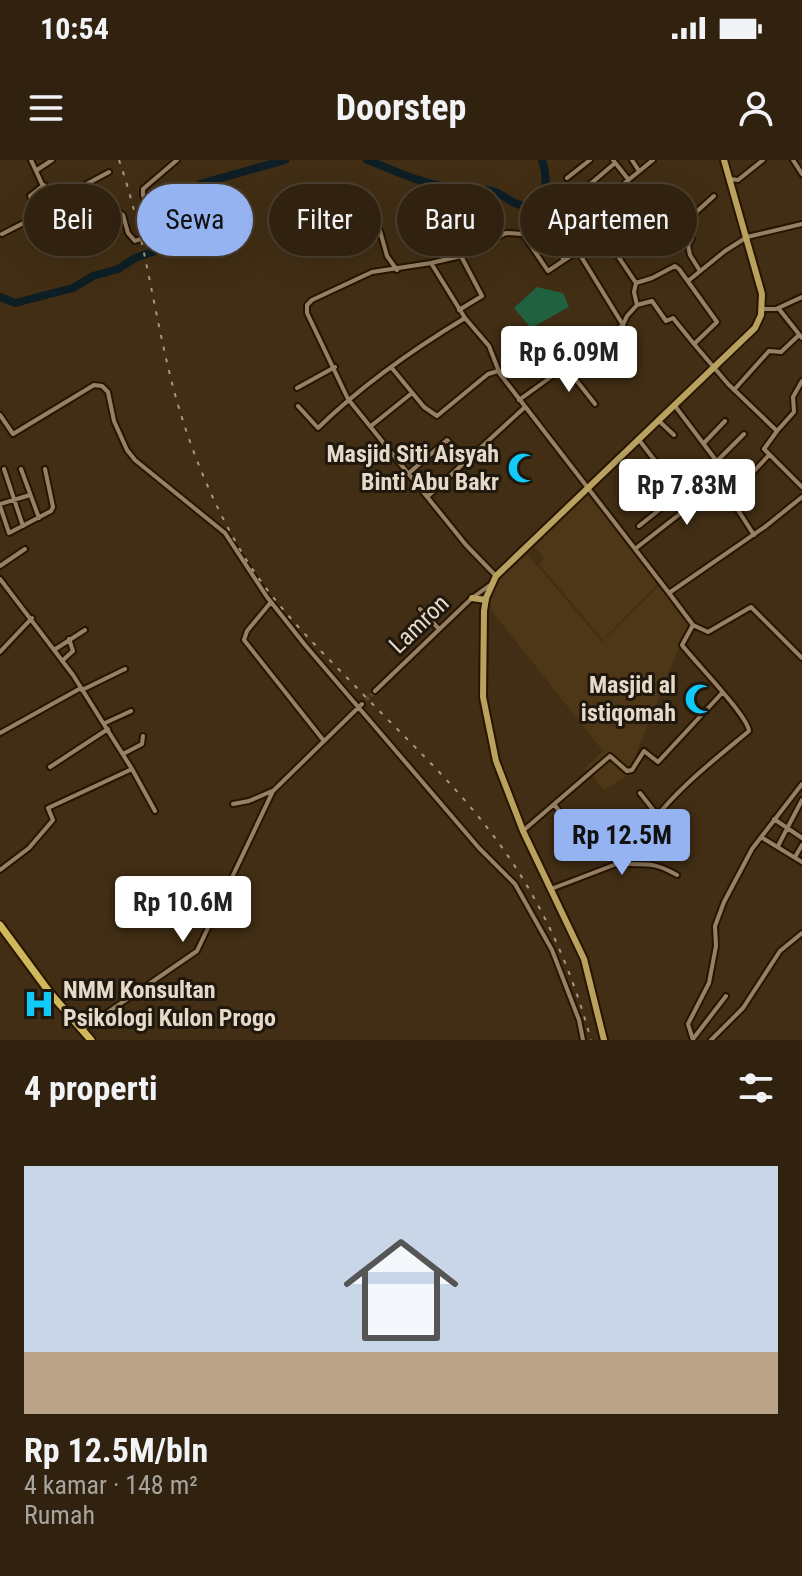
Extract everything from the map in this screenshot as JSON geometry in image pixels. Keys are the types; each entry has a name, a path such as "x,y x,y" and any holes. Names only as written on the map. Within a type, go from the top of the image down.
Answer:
{"highway":[{"path":"0,925 50,993 91,1040"}],"main road":[{"path":"604,1040 584,959 523,831 496,761 483,697 486,600 496,576 755,328 762,309 762,294 724,160"},
{"path":"472,598 486,600"}],"street":[{"path":"31,160 44,184"},
{"path":"37,170 52,160"},
{"path":"121,213 132,239 151,235 156,226 155,220 143,189 177,160"},
{"path":"567,178 590,160"},
{"path":"632,160 639,171"},
{"path":"622,184 653,160"},
{"path":"730,179 741,178 763,160"},
{"path":"793,160 802,174"},
{"path":"589,184 614,162 628,179"},
{"path":"88,184 109,172"},
{"path":"697,211 714,196"},
{"path":"2,234 24,221"},
{"path":"688,281 747,237 802,224"},
{"path":"381,235 387,256 397,270"},
{"path":"459,310 482,296 461,256 397,270 372,272 307,305 312,323 348,399 466,545 496,576"},
{"path":"537,256 547,271 569,256"},
{"path":"561,256 564,260"},
{"path":"581,256 623,325"},
{"path":"618,256 636,283 634,292 637,305"},
{"path":"691,256 700,271"},
{"path":"431,263 459,310 489,346 498,371 693,625 708,632 751,607 802,658"},
{"path":"636,283 675,266 717,322 694,344"},
{"path":"762,309 779,308 802,297"},
{"path":"519,400 623,325 637,305 652,301 666,321 673,318 734,390 777,431"},
{"path":"734,390 769,351 781,352 800,336 779,308"},
{"path":"298,406 318,428 348,399 465,318"},
{"path":"391,367 431,414 437,416 488,374 509,372 512,364 529,352"},
{"path":"565,366 595,404"},
{"path":"297,388 335,367"},
{"path":"802,381 793,397 793,415 763,447 802,487"},
{"path":"0,415 13,434 94,385 102,386 108,392 114,421 135,460 225,533 271,602 479,848 524,896 552,950 579,1020 583,1040"},
{"path":"371,426 412,393"},
{"path":"673,404 718,460"},
{"path":"427,497 525,407"},
{"path":"657,419 674,435"},
{"path":"704,443 725,421"},
{"path":"639,526 711,468 744,434"},
{"path":"635,549 690,505 638,438"},
{"path":"408,473 447,440 466,460"},
{"path":"730,497 769,455"},
{"path":"711,468 754,535"},
{"path":"4,469 23,526"},
{"path":"21,469 39,518"},
{"path":"30,495 0,505 9,533 53,507 45,469"},
{"path":"669,593 754,535 802,497"},
{"path":"0,566 25,549"},
{"path":"0,579 32,618 106,726 155,811"},
{"name":"Lamron","path":"375,691 472,598 490,585"},
{"path":"271,602 247,631 244,640 324,741"},
{"path":"420,609 439,629"},
{"path":"0,652 32,618"},
{"path":"619,863 714,757 750,729 682,645 693,625"},
{"path":"54,650 85,630"},
{"path":"62,661 73,651 69,639"},
{"path":"0,733 125,669"},
{"path":"523,831 610,756 627,771 632,770 644,751 658,762 722,693"},
{"path":"82,1030 197,951 273,791 360,706"},
{"path":"50,767 131,711"},
{"path":"123,754 142,744 143,736"},
{"path":"0,870 29,848 53,820 48,808 132,769"},
{"path":"778,846 796,812 802,784"},
{"path":"233,804 273,791"},
{"path":"640,793 658,816"},
{"path":"693,1039 688,1024 709,983 716,946 716,923 736,878 761,837 774,819 800,796"},
{"path":"554,804 573,830"},
{"path":"796,812 802,816"},
{"path":"774,819 802,838"},
{"path":"761,837 802,862"},
{"path":"795,857 802,845"},
{"path":"551,889 619,863 659,865 677,875"},
{"path":"711,1040 743,1008 780,951 801,936"},
{"path":"693,1039 726,996"}],"shaded area":[{"path":"587,492 658,584 603,640 539,564 544,559 532,544"},
{"path":"525,551 602,642 659,586 689,623 627,776 604,790 585,768 603,751 491,610 490,597 494,586"}],"green space":[{"path":"537,287 563,293 569,307 531,328 514,308"}],"waterway":[{"path":"0,297 15,303 73,288 93,276 118,269 135,258 155,251 178,216 179,202 186,193 200,184 285,160"},
{"path":"367,160 433,184 492,191 522,205 533,203 542,194 545,180 542,160"}],"tunnel":[{"path":"362,704 375,691"}],"railway":[{"path":"119,160 135,215 178,406 223,519 247,561 285,611 442,775 507,854 537,904 562,956 591,1040"}],"place":[{"name":"Masjid Siti Aisyah Binti Abu Bakr","path":"523,468"},
{"name":"Masjid al istiqomah","path":"700,699"},
{"name":"NMM Konsultan Psikologi Kulon Progo","path":"39,1004"}]}
